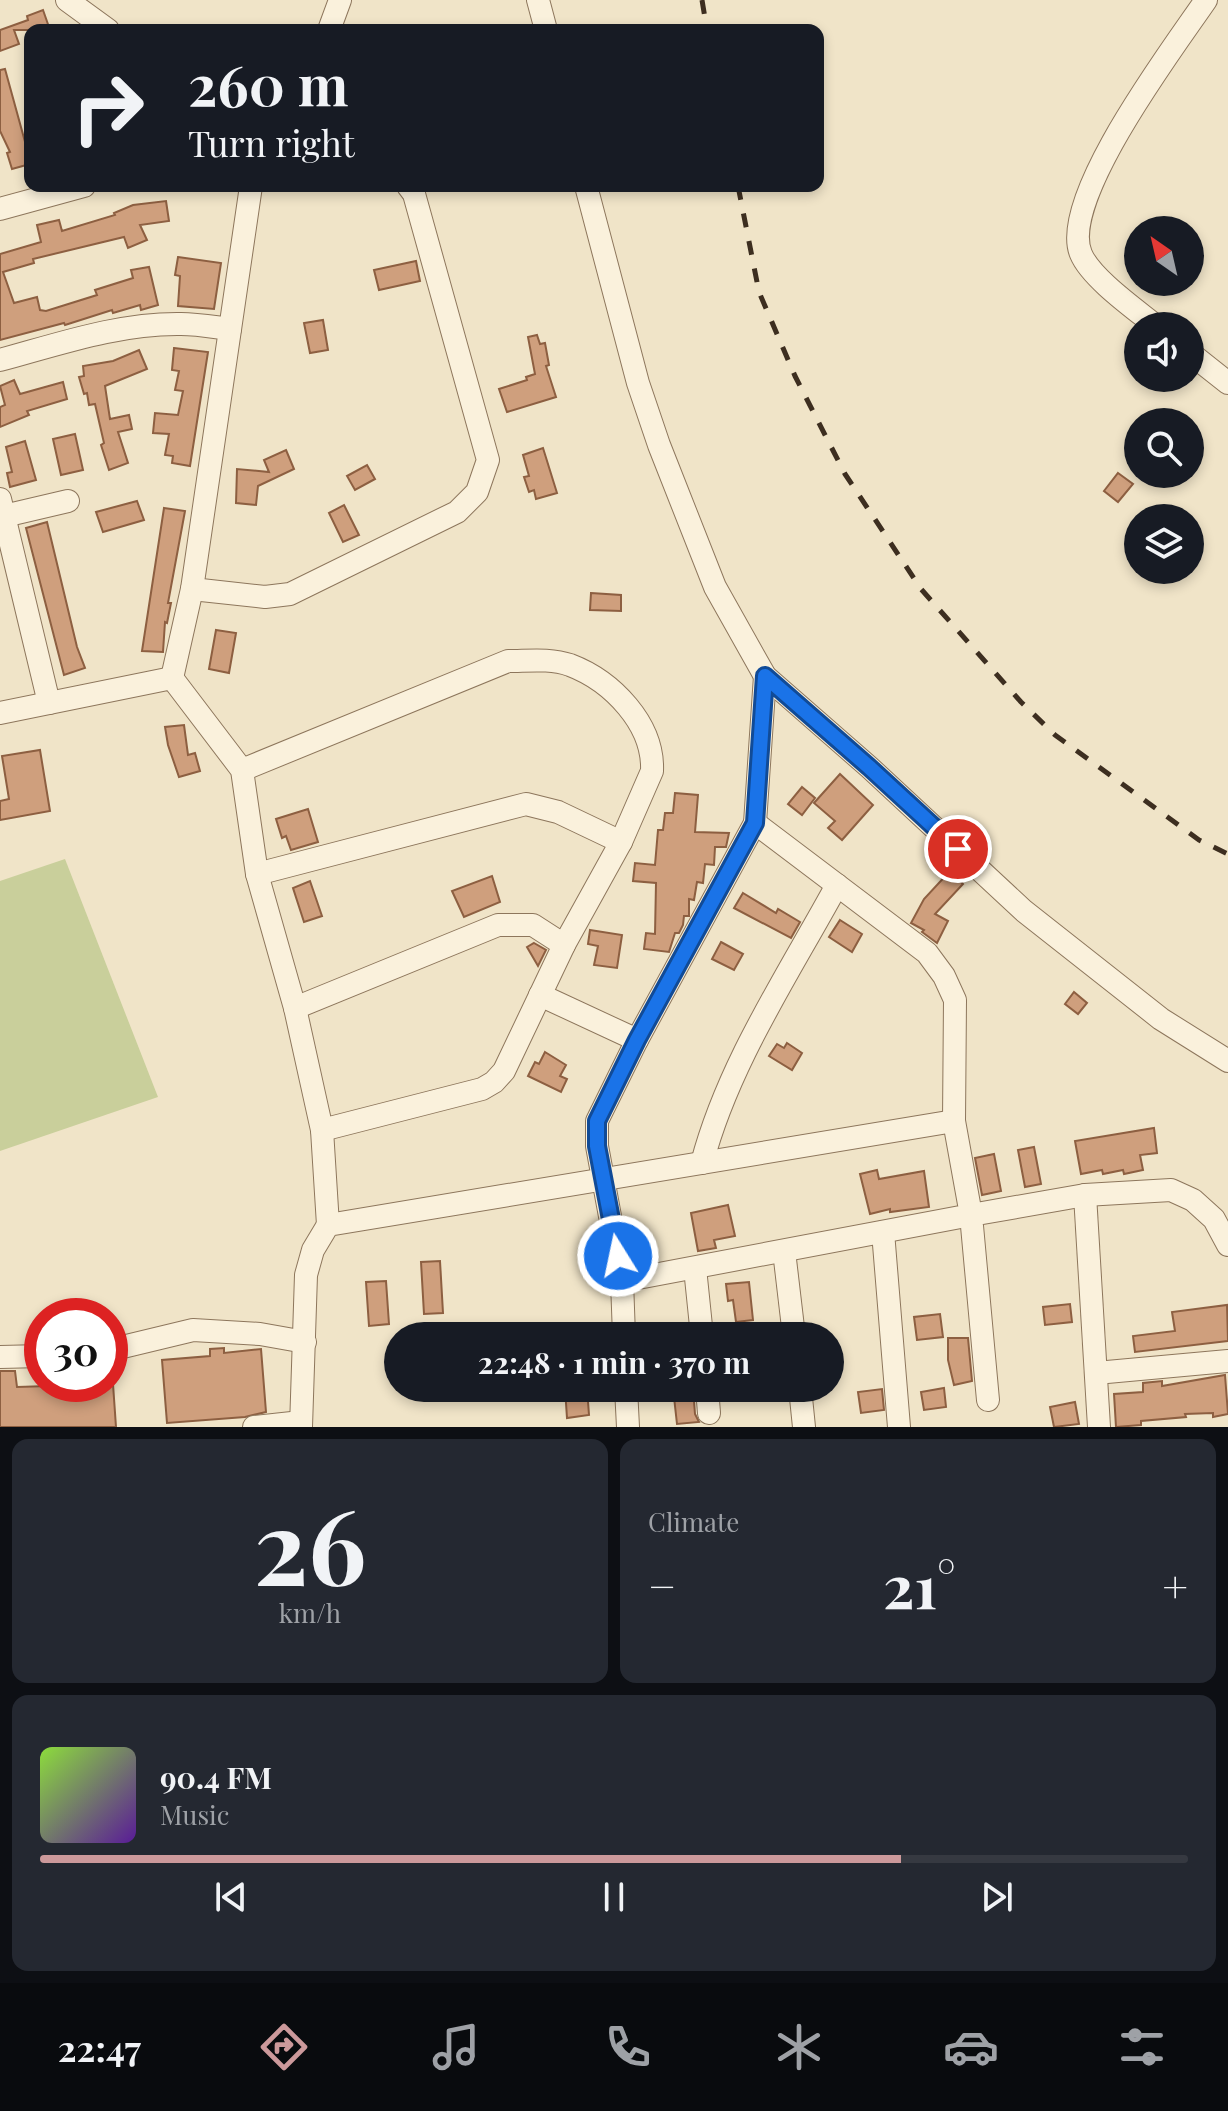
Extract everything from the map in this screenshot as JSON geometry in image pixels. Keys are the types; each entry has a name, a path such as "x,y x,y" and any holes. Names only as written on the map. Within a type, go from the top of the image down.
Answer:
{"street":[{"path":"67,0 100,24"},
{"path":"331,24 340,0"},
{"path":"538,0 544,24"},
{"path":"1138,312 1115,294 1080,253 1082,210 1117,131 1206,0"},
{"path":"0,209 62,192"},
{"path":"250,192 192,589 172,678 242,770 257,874 295,1008 322,1130 328,1225 313,1250 306,1275 301,1424 254,1427"},
{"path":"192,589 265,597 290,594 457,512 477,492 488,460 412,192"},
{"path":"588,192 638,383 659,445 715,587 765,676 869,767 1024,911 1161,1019 1228,1061"},
{"path":"0,360 87,336 134,327 181,324 230,329"},
{"path":"1204,364 1228,383"},
{"path":"49,703 2,508 68,501"},
{"path":"242,770 508,661 549,660 571,665 603,684 632,709 649,746 652,771 621,842 564,945 504,1071 482,1089 322,1130"},
{"path":"623,1322 622,1281 597,1146 597,1121 637,1040 755,823 765,676"},
{"path":"0,713 172,678"},
{"path":"257,874 526,804 558,812 621,842"},
{"path":"755,823 927,953 944,976 955,1000 954,1121 971,1215 988,1400"},
{"path":"702,1163 712,1124 734,1073 837,885"},
{"path":"295,1008 498,925 533,925 564,945"},
{"path":"540,995 637,1040"},
{"path":"328,1225 954,1121"},
{"path":"622,1281 1085,1195 1171,1190 1193,1200 1214,1219 1228,1245"},
{"path":"1085,1195 1099,1427"},
{"path":"883,1232 899,1427"},
{"path":"784,1251 792,1322"},
{"path":"695,1268 701,1322"},
{"path":"128,1346 193,1330 260,1334 305,1342"},
{"path":"0,1357 24,1356"},
{"path":"1096,1373 1228,1361"},
{"path":"627,1402 628,1427"},
{"path":"708,1402 709,1413"},
{"path":"801,1402 804,1427"}],"green space":[{"path":"65,859 158,1097 0,1151 0,881"}],"building":[{"path":"43,10 48,24 24,24 24,30 14,30 19,44 0,51 0,30 28,20 27,16"},
{"path":"5,69 24,138 24,166 12,169 7,153 10,152 0,131 0,70"},
{"path":"166,201 169,221 140,225 147,240 128,248 124,237 33,259 34,263 3,272 14,303 37,297 40,310 46,311 97,295 95,290 133,278 131,270 149,267 158,305 141,310 140,305 113,313 112,310 0,340 0,254 41,242 37,225 59,220 62,231 115,215 133,205"},
{"path":"178,257 221,263 214,309 178,306 180,276 175,275"},
{"path":"416,261 420,281 379,290 374,270"},
{"path":"323,320 328,350 310,353 304,323"},
{"path":"537,335 540,344 545,343 549,365 546,366 556,397 507,412 499,389 527,380 526,377 535,374 528,337"},
{"path":"174,348 208,352 190,466 172,463 173,456 165,455 169,434 153,433 155,413 178,415 183,391 175,390 179,371 172,370"},
{"path":"139,350 147,369 105,386 110,419 129,415 132,429 118,432 128,463 109,470 101,445 104,443 95,404 89,405 79,377 84,376 83,366 113,361"},
{"path":"14,380 20,394 63,382 67,399 27,411 29,415 0,427 0,407 5,405 0,386"},
{"path":"75,434 83,470 61,475 53,439"},
{"path":"25,441 36,480 10,487 7,473 12,472 6,447"},
{"path":"543,448 557,493 536,499 534,490 529,492 524,477 529,476 523,455"},
{"path":"286,450 294,469 258,486 256,505 236,503 237,469 269,472 264,460"},
{"path":"367,465 375,479 355,490 347,476"},
{"path":"1118,473 1124,477 1124,488 1130,488 1118,502 1104,491"},
{"path":"137,501 144,520 103,532 96,512"},
{"path":"344,505 359,535 343,542 329,513"},
{"path":"164,508 185,511 168,603 171,603 165,622 163,652 142,651"},
{"path":"47,522 77,647 85,668 64,675 26,528"},
{"path":"591,593 621,595 621,611 590,610"},
{"path":"216,630 236,633 229,673 209,669"},
{"path":"184,725 188,755 195,753 200,771 179,777 165,727"},
{"path":"40,750 50,811 0,820 0,801 9,799 2,756"},
{"path":"840,774 873,805 842,840 828,828 835,821 814,803"},
{"path":"802,787 815,798 802,815 788,804"},
{"path":"675,793 698,795 695,832 729,833 726,847 715,847 714,865 705,864 703,883 697,882 694,900 689,899 689,916 684,916 683,925 679,933 675,933 669,952 644,949 646,933 655,934 656,883 633,881 635,863 655,865 658,830 663,830 665,813 673,813"},
{"path":"308,809 318,842 291,850 286,836 282,838 276,819"},
{"path":"950,871 963,884 935,914 948,921 937,943 911,923 924,899"},
{"path":"492,876 500,902 464,917 452,891"},
{"path":"310,881 322,916 304,922 293,888"},
{"path":"743,893 776,913 778,909 800,922 791,938 734,908"},
{"path":"840,920 862,934 852,952 829,937"},
{"path":"590,930 622,935 617,968 594,965 598,946 588,944"},
{"path":"721,942 743,954 734,970 712,959"},
{"path":"534,943 546,950 538,966 527,947"},
{"path":"1074,992 1087,1003 1078,1014 1065,1004"},
{"path":"787,1043 802,1053 792,1070 769,1056 777,1044 784,1048"},
{"path":"545,1052 566,1065 560,1076 567,1079 561,1092 528,1076"},
{"path":"1154,1128 1157,1153 1140,1155 1143,1170 1124,1174 1123,1170 1103,1174 1102,1170 1081,1174 1075,1141"},
{"path":"1034,1147 1041,1184 1025,1187 1018,1150"},
{"path":"994,1154 1001,1191 982,1195 975,1158"},
{"path":"877,1170 879,1179 924,1171 929,1207 890,1212 890,1209 870,1214 860,1174"},
{"path":"728,1205 735,1236 714,1240 716,1248 698,1251 691,1213"},
{"path":"440,1261 443,1313 424,1314 421,1262"},
{"path":"386,1281 389,1322 384,1324 369,1326 366,1282"},
{"path":"749,1282 753,1320 736,1322 733,1300 728,1301 726,1284"},
{"path":"1070,1304 1072,1322 1045,1325 1043,1307"},
{"path":"1227,1305 1228,1341 1135,1352 1133,1336 1175,1331 1172,1312"},
{"path":"940,1314 943,1337 917,1340 914,1317"},
{"path":"948,1338 968,1338 972,1381 954,1385 948,1360"},
{"path":"224,1348 224,1353 261,1349 266,1412 245,1417 167,1423 162,1360 210,1356 210,1349"},
{"path":"0,1371 15,1371 17,1387 24,1387 24,1402 114,1402 116,1427 0,1427"},
{"path":"1225,1375 1228,1414 1213,1417 1213,1413 1185,1414 1186,1417 1141,1421 1141,1425 1116,1427 1114,1394 1143,1392 1143,1383 1162,1381 1162,1386"},
{"path":"944,1388 946,1407 924,1410 921,1392"},
{"path":"882,1389 884,1410 861,1413 858,1392"},
{"path":"566,1402 588,1402 589,1415 567,1418"},
{"path":"675,1402 694,1402 699,1422 677,1424"},
{"path":"1075,1402 1079,1424 1054,1427 1050,1407"}],"railway":[{"path":"702,0 706,24"},
{"path":"739,192 759,292 795,376 845,474 921,589 1021,702 1055,735 1199,840 1228,854"}],"route":[{"path":"618,1256 597,1146 597,1121 637,1040 755,823 765,676 958,849"}]}
